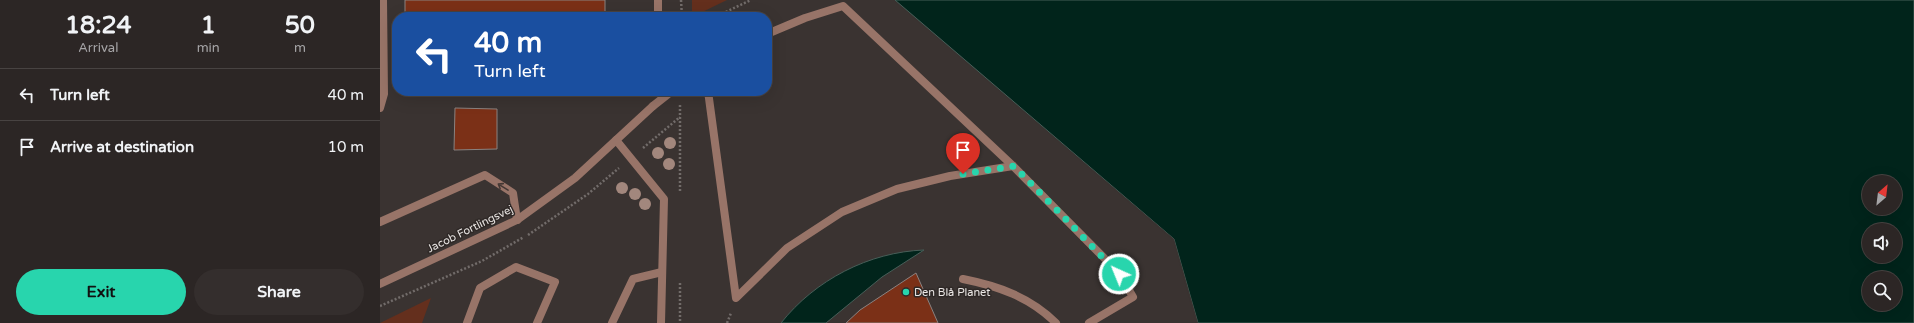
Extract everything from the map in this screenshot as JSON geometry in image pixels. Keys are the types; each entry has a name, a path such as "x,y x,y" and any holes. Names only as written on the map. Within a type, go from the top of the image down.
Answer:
{"street":[{"path":"380,108 384,94 383,0"},
{"path":"658,0 658,12"},
{"path":"772,32 805,18 843,6 1014,166 1119,274 1133,297 1089,323"},
{"name":"Jacob Fortlingsvej","path":"380,284 517,220 575,178 666,96"},
{"path":"709,96 736,298 787,248 842,212 897,189 950,176 1014,166"},
{"path":"616,140 664,199 661,323"},
{"path":"380,222 485,175 513,193 517,220"},
{"path":"467,323 480,288 516,267 555,282 537,323"},
{"path":"612,323 633,279 662,272"},
{"path":"963,279 995,286 1026,299 1046,312 1056,323"}],"path":[{"path":"681,0 682,12"},
{"path":"726,12 751,0"}],"shaded area":[{"path":"692,0 727,0 702,12 692,12"},
{"path":"895,0 1914,0 1914,323 1198,323 1174,239"},
{"path":"924,250 882,277 826,323 781,323 810,294 845,271 883,256"},
{"path":"431,298 422,323 380,323"}],"pier":[{"path":"893,0 1174,239 1198,323 1196,323 1173,240"}],"building":[{"path":"405,0 605,0 605,12 405,12"},
{"path":"455,108 497,109 497,149 454,150"},
{"name":"Den Blå Planet","path":"916,273 938,323 846,323 860,310"}],"place":[{"name":"Den Blå Planet","path":"906,292"}],"route":[{"path":"963,174 1014,166 1119,274"}]}
